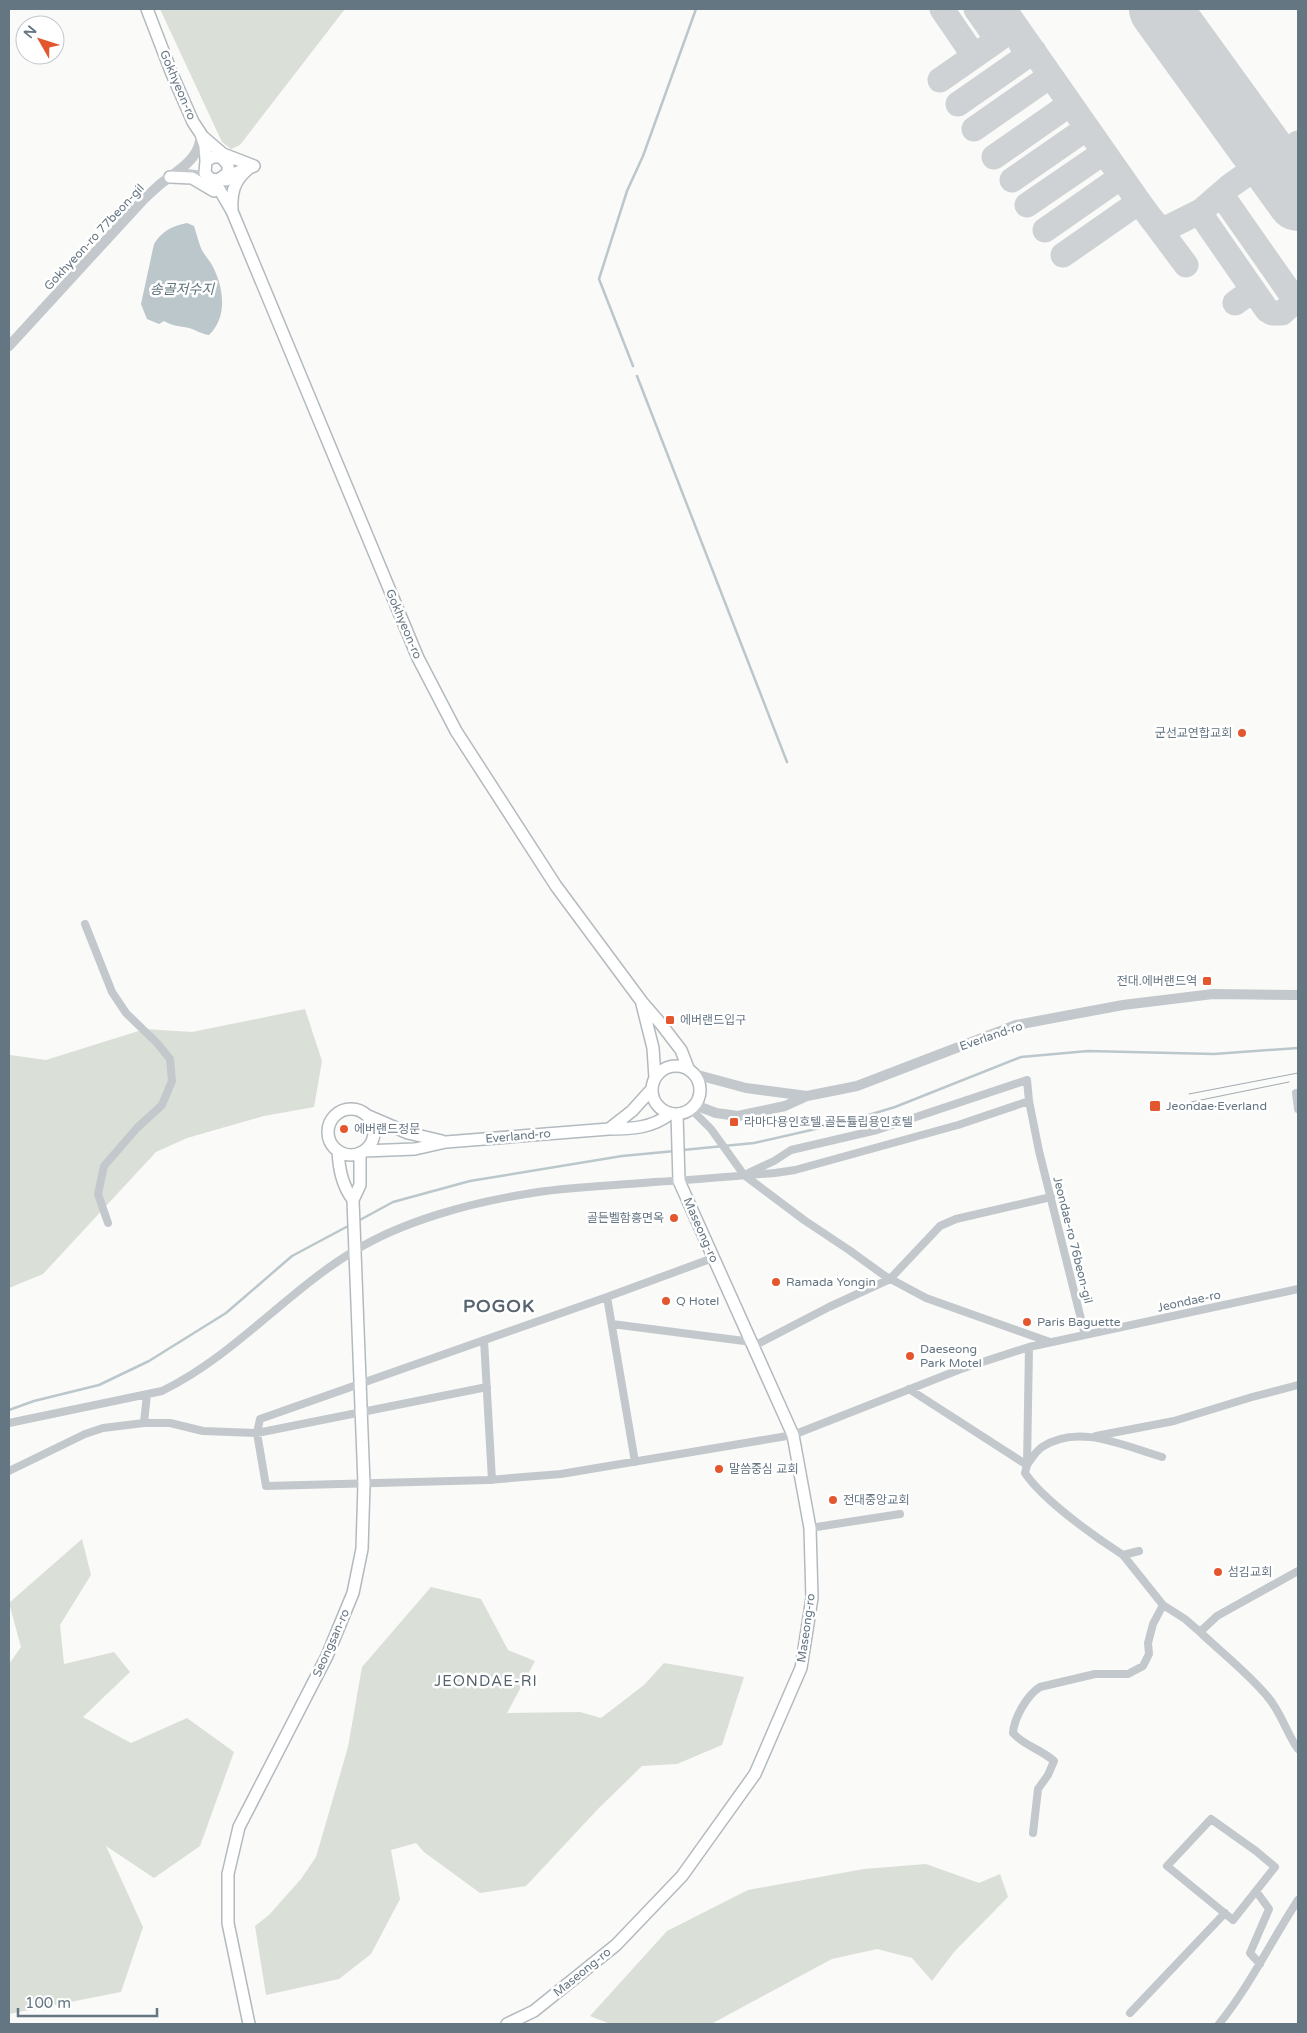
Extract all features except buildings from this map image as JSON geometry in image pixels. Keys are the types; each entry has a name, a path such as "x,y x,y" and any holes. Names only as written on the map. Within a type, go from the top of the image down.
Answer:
{"main road":[{"name":"Gokhyeon-ro","path":"147,9 172,74 193,122 201,134 205,146 206,161 204,169 210,179"},
{"path":"201,134 224,159 229,169 226,177 232,211"},
{"path":"201,134 223,154 254,166"},
{"path":"206,161 217,156 242,165 254,166"},
{"path":"210,179 218,180 254,166"},
{"path":"232,211 232,192 234,186 241,176 254,166"},
{"path":"170,177 185,176 204,184 223,199 232,211"},
{"path":"210,179 232,211"},
{"name":"Gokhyeon-ro","path":"232,211 422,666 456,731 556,886 642,1002 681,1050 691,1071"},
{"path":"609,1129 632,1111 651,1090 655,1078 653,1048 642,1002"},
{"path":"655,1078 666,1068 680,1066 691,1071 699,1081 700,1090 693,1107"},
{"path":"651,1090 655,1102 664,1112 674,1114 677,1132 679,1176"},
{"name":"Everland-ro","path":"362,1152 415,1149 446,1142 630,1129 650,1125 693,1107"},
{"path":"366,1115 371,1121 373,1137 369,1145 362,1152 349,1155 338,1151 332,1146 328,1138 330,1122 337,1114 344,1110 352,1109 366,1115 408,1133 446,1142"},
{"path":"338,1151 339,1167 345,1189 353,1200 360,1185 362,1152"},
{"name":"Maseong-ro","path":"507,2024 534,2011 616,1944 682,1876 755,1774 801,1668 812,1598 810,1528 793,1435 712,1258 679,1176"},
{"name":"Seongsan-ro","path":"249,2024 228,1923 228,1874 238,1827 328,1656 353,1593 362,1549 364,1484 353,1200"}],"street":[{"path":"170,177 184,167 195,155 199,147 201,134"},
{"path":"170,177 191,166 206,161"},
{"path":"170,177 185,172 210,179"},
{"name":"Gokhyeon-ro 77beon-gil","path":"9,346 144,200 170,177"},
{"path":"85,924 112,992 126,1012 170,1059 172,1081 162,1105 137,1128 104,1166 98,1194 108,1223"},
{"name":"Everland-ro","path":"693,1107 738,1116 785,1106 807,1096 857,1086 1016,1025 1040,1020 1123,1005 1212,994 1298,995"},
{"path":"691,1071 746,1088 807,1096"},
{"name":"Jeondae-ro 76beon-gil","path":"744,1175 774,1161 791,1150 877,1130 1028,1080 1029,1101 1039,1151 1085,1335"},
{"path":"1296,1093 1298,1110"},
{"path":"9,1424 162,1391 193,1375 354,1247 415,1221 526,1194 679,1176 744,1175 795,1170 958,1125 1029,1101"},
{"path":"693,1107 744,1175 804,1220 890,1279 934,1301 1050,1342"},
{"path":"612,1324 753,1344 890,1279 940,1226 956,1219 1050,1197"},
{"path":"257,1433 260,1420 608,1297 712,1258"},
{"name":"Jeondae-ro","path":"257,1433 266,1486 492,1480 561,1474 793,1435 909,1389 1029,1347 1298,1289"},
{"path":"608,1297 635,1462"},
{"path":"484,1340 492,1480"},
{"path":"1027,1465 1029,1347"},
{"path":"1298,1385 1174,1421 1091,1436 1061,1438 1040,1448 1027,1465 1024,1473 1040,1490 1091,1532 1123,1555 1163,1605 1185,1619 1200,1632 1266,1695 1280,1712 1298,1749"},
{"path":"9,1471 85,1434 103,1428 144,1423 170,1423 203,1431 257,1433 360,1414 487,1387"},
{"path":"909,1389 1027,1465"},
{"path":"144,1423 147,1394"},
{"path":"1091,1436 1162,1458"},
{"path":"810,1528 900,1514"},
{"path":"1123,1555 1139,1551"},
{"path":"1200,1632 1217,1616 1298,1571"},
{"path":"1033,1833 1038,1789 1048,1775 1054,1761 1047,1755 1020,1741 1013,1733 1014,1724 1034,1690 1040,1687 1095,1674 1128,1674 1143,1666 1149,1654 1148,1643 1153,1624 1163,1605"},
{"path":"1211,1819 1275,1867 1256,1891 1233,1920 1167,1866 1211,1819"},
{"path":"1256,1891 1269,1910 1250,1953 1260,1964"},
{"path":"1220,2024 1232,2009 1260,1964 1278,1930 1298,1900"},
{"path":"1130,2013 1225,1913"}],"shaded area":[{"path":"160,9 345,9 240,145 231,149 222,142"},
{"path":"305,1009 322,1061 314,1107 264,1116 187,1138 156,1152 43,1274 9,1288 9,1053 10,1055 46,1060 145,1029 192,1032"},
{"path":"82,1539 91,1575 60,1625 64,1664 114,1652 130,1672 83,1717 131,1743 187,1718 234,1752 200,1846 154,1878 106,1846 143,1927 121,1992 9,2014 9,1664 21,1647 9,1603"},
{"path":"431,1587 481,1599 508,1650 535,1661 507,1713 580,1712 601,1718 644,1685 664,1663 744,1677 722,1745 677,1764 642,1766 598,1809 526,1886 480,1893 424,1852 416,1843 391,1850 400,1899 371,1954 339,1979 266,1995 255,1926 269,1915 301,1879 316,1857 348,1747 362,1667"},
{"path":"926,1864 979,1883 1000,1874 1008,1897 954,1952 932,1981 912,1958 877,1949 832,1959 711,2024 610,2024 590,2016 667,1931 748,1890 864,1869"}],"water":[{"name":"송골저수지","path":"187,223 194,226 204,254 216,274 221,292 222,302 219,320 209,335 164,321 159,324 147,319 141,304 154,244 168,230"}],"waterway":[{"path":"633,366 599,279 627,191 643,156 696,9"},
{"path":"637,376 787,762"},
{"path":"683,1150 754,1143 842,1123 895,1107 1021,1057 1088,1051 1214,1054 1298,1048"},
{"path":"358,1221 393,1202 470,1181 622,1156 675,1151"},
{"path":"9,1410 34,1401 99,1385 149,1361 226,1313 292,1256 350,1225"}],"taxiway":[{"path":"942,9 974,56"},
{"path":"976,9 997,39"},
{"path":"1004,9 1139,202 1153,221 1163,230 1201,211 1230,186 1268,159"},
{"path":"940,80 1016,27"},
{"path":"958,104 1034,51 1021,44"},
{"path":"974,129 1050,76"},
{"path":"994,157 1070,104"},
{"path":"1012,180 1087,128"},
{"path":"1284,153 1298,143"},
{"path":"1027,205 1103,153"},
{"path":"1045,230 1121,177"},
{"path":"1204,211 1204,219 1267,310 1272,313 1282,313 1292,304 1293,297 1221,194"},
{"path":"1063,255 1139,202"},
{"path":"1151,218 1186,265"},
{"path":"1235,303 1253,290"}],"runway":[{"path":"1160,9 1298,200"}],"tram line":[{"path":"1189,1094 1298,1073"},
{"path":"1191,1102 1289,1082"}],"place":[{"name":"군선교연합교회","path":"1242,733"},
{"name":"전대.에버랜드역","path":"1207,981"},
{"name":"에버랜드입구","path":"670,1020"},
{"name":"Jeondae·Everland","path":"1155,1106"},
{"name":"라마다용인호텔.골든튤립용인호텔","path":"734,1122"},
{"name":"에버랜드정문","path":"344,1129"},
{"name":"골든벨함흥면옥","path":"674,1218"},
{"name":"Ramada Yongin","path":"776,1282"},
{"name":"Q Hotel","path":"666,1301"},
{"name":"Paris Baguette","path":"1027,1322"},
{"name":"Daeseong Park Motel","path":"910,1356"},
{"name":"말씀중심 교회","path":"719,1469"},
{"name":"전대중앙교회","path":"833,1500"},
{"name":"섬김교회","path":"1218,1572"}],"district":[{"name":"POGOK","path":"499,1306"},
{"name":"JEONDAE-RI","path":"486,1681"}]}
